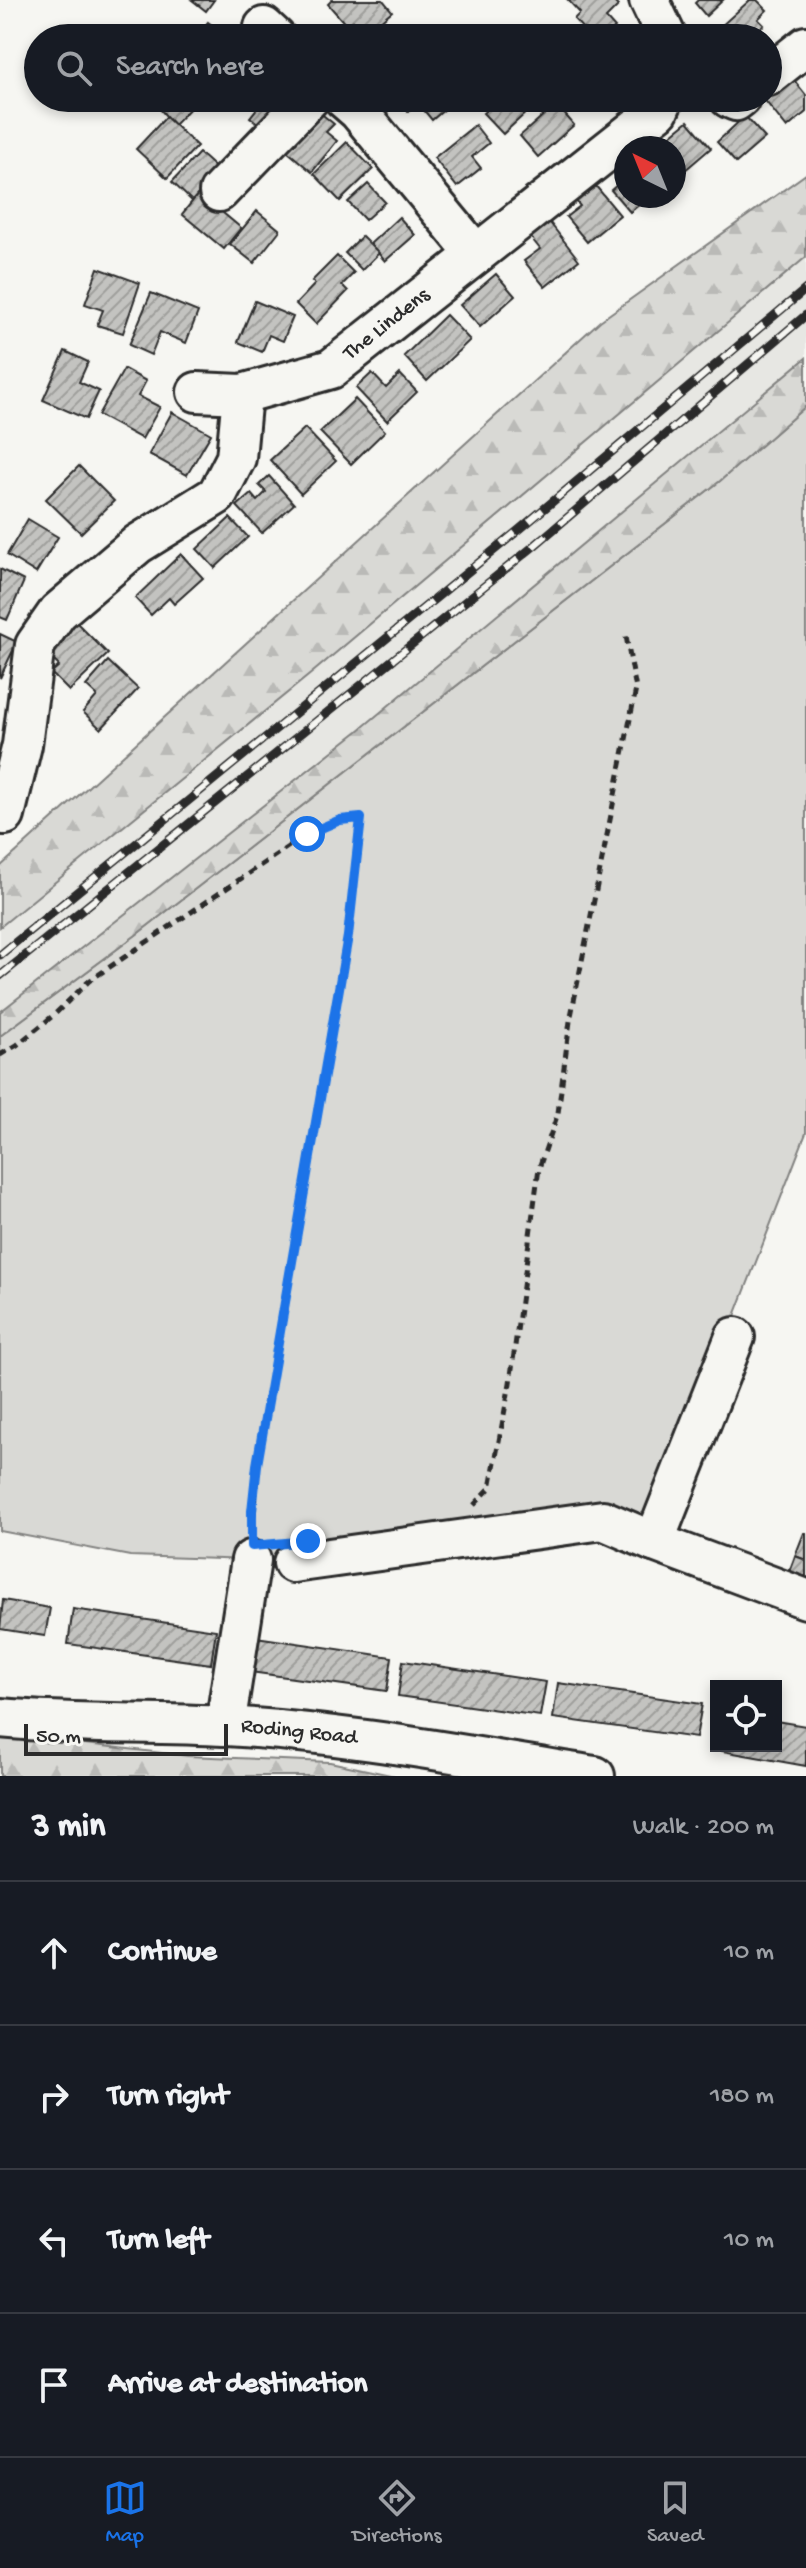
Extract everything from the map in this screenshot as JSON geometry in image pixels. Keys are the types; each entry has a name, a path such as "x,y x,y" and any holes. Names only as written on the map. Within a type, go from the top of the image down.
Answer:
{"street":[{"path":"649,0 660,24"},
{"path":"782,65 806,46"},
{"path":"219,192 296,112"},
{"path":"359,112 476,254"},
{"name":"The Lindens","path":"197,392 242,394 331,369 656,112"},
{"path":"5,815 22,745 35,645 58,612 138,544 217,495 236,458 242,394"},
{"path":"654,1542 735,1337"},
{"path":"293,1563 603,1520 806,1599"},
{"path":"225,1726 251,1560"},
{"name":"Roding Road","path":"0,1718 225,1726 352,1738 511,1770 595,1776"}],"path":[{"path":"469,1511 490,1488 510,1383 539,1168 558,1113 570,1021 636,689 626,636"},
{"path":"0,1055 55,1014 89,981 307,834 340,820 361,818 348,936 257,1465 251,1560"}],"shaded area":[{"path":"806,174 806,406 720,481 136,935 0,1036 0,867 600,321"}],"green space":[{"path":"806,174 806,257 313,672 0,927 0,867 600,321"},
{"path":"806,358 806,406 720,481 136,935 0,1036 0,1012 358,731"},
{"path":"806,406 806,1133 655,1522 251,1560 130,1556 0,1531 0,1036 136,935 720,481"},
{"path":"0,1734 188,1756 330,1762 395,1776 0,1776"}],"building":[{"path":"192,0 214,0 206,11"},
{"path":"332,0 383,0 392,11 377,24 356,24 353,21 345,24 328,4"},
{"path":"568,0 612,0 618,6 606,18 611,24 579,24 574,19 580,13"},
{"path":"698,0 723,0 706,16 695,3"},
{"path":"750,0 757,0 767,10 758,19 763,24 723,24"},
{"path":"785,69 806,95 806,112 787,128 774,112 782,112 782,71"},
{"path":"163,112 186,112 174,125"},
{"path":"254,112 285,112 269,132 250,117"},
{"path":"309,112 319,112 334,124 326,132 337,141 312,172 281,146"},
{"path":"425,112 441,112 432,120"},
{"path":"484,112 527,112 503,134"},
{"path":"547,112 563,112 574,125 538,157 520,136"},
{"path":"745,116 765,138 736,163 717,142"},
{"path":"166,117 197,146 167,178 136,149"},
{"path":"688,121 711,148 686,169 686,136 670,136"},
{"path":"475,125 489,143 472,157 481,168 457,187 434,158"},
{"path":"347,142 373,169 340,201 314,174"},
{"path":"199,153 219,171 192,201 172,182"},
{"path":"590,179 620,215 587,242 566,217 580,206 571,195"},
{"path":"368,184 385,202 365,220 348,202"},
{"path":"199,193 241,228 224,249 182,214"},
{"path":"257,211 280,230 254,263 230,244"},
{"path":"543,214 579,260 545,287 524,261 540,249 524,229"},
{"path":"399,217 415,235 385,261 370,244"},
{"path":"362,236 379,253 362,270 345,253"},
{"path":"337,256 354,273 342,285 348,291 316,324 296,304 315,284 312,281"},
{"path":"98,268 140,283 123,333 97,325 103,310 85,304"},
{"path":"496,274 515,296 480,327 460,305"},
{"path":"151,293 198,312 186,343 160,332 151,355 129,345"},
{"path":"255,301 293,317 283,341 269,335 262,352 238,342"},
{"path":"446,315 470,340 427,381 404,356"},
{"path":"65,351 88,362 79,382 99,391 86,419 43,400"},
{"path":"124,369 146,381 138,396 160,407 142,439 98,415"},
{"path":"372,373 386,388 400,374 417,392 387,421 356,388"},
{"path":"355,399 385,431 351,464 320,432"},
{"path":"172,412 211,434 187,475 149,454"},
{"path":"305,428 336,461 301,494 270,460"},
{"path":"79,466 114,501 81,533 46,499"},
{"path":"269,476 294,504 262,533 237,506 251,494 257,501 266,492 259,485"},
{"path":"230,518 248,537 215,568 197,549"},
{"path":"28,519 58,537 36,573 7,555"},
{"path":"181,554 203,578 174,604 169,598 151,615 135,598"},
{"path":"0,569 24,581 7,620 0,617"},
{"path":"72,618 108,654 69,691 51,673 59,666 42,648"},
{"path":"0,634 17,642 0,678"},
{"path":"108,661 138,689 101,729 83,712 97,696 86,686"},
{"path":"806,1533 806,1560 795,1556"},
{"path":"795,1556 806,1560 806,1588 786,1580"},
{"path":"3,1600 50,1608 45,1636 0,1629"},
{"path":"73,1609 216,1630 211,1664 68,1644"},
{"path":"249,1636 392,1657 387,1691 244,1671"},
{"path":"403,1661 546,1682 540,1716 398,1696"},
{"path":"558,1683 702,1704 696,1738 553,1718"},
{"path":"782,1722 806,1726 806,1766 728,1752 782,1752"}],"railway":[{"path":"0,955 520,529 806,289"},
{"path":"0,976 534,546 806,315"}],"route":[{"path":"307,834 340,820 361,818 348,936 257,1465 252,1511 252,1546 308,1541"}]}
